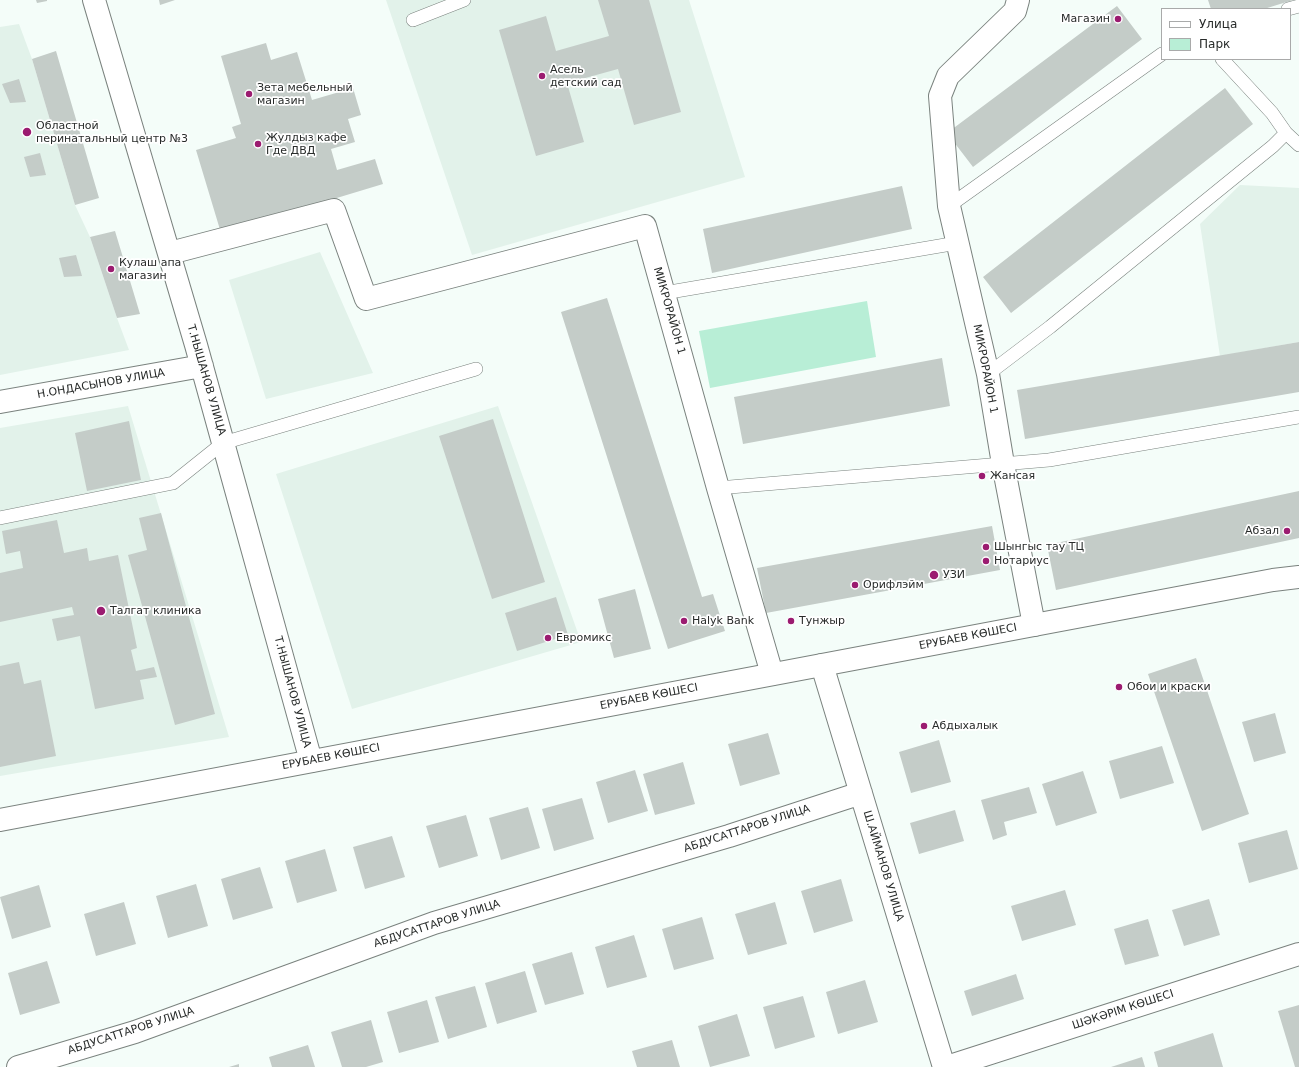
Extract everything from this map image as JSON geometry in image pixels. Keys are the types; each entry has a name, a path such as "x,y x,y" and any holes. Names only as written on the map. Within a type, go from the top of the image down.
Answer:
{"street":[{"name":"Т.НЫШАНОВ УЛИЦА","path":"94,0 170,253 311,761"},
{"name":"МИКРОРАЙОН 1","path":"1018,0 1015,11 948,76 940,96 949,206 988,374 1003,464 1034,625"},
{"name":"МИКРОРАЙОН 1","path":"170,253 334,210 366,299 645,226 718,488 772,674"},
{"name":"Н.ОНДАСЫНОВ УЛИЦА","path":"0,402 202,366"},
{"name":"ЕРУБАЕВ КӨШЕСІ","path":"0,820 1273,580 1299,578"},
{"name":"Ш.АЙМАНОВ УЛИЦА","path":"822,665 946,1067"},
{"name":"АБДУСАТТАРОВ УЛИЦА","path":"18,1067 135,1032 434,923 729,836 861,793"},
{"name":"ШӘКӘРІМ КӨШЕСІ","path":"946,1067 1299,954"}],"lane":[{"path":"413,20 464,0"},
{"path":"949,206 1161,55"},
{"path":"1223,60 1272,113 1293,131 1299,145"},
{"path":"988,374 1056,322 1266,151 1293,131"},
{"path":"664,293 957,243"},
{"path":"0,518 173,483 223,443 476,369"},
{"path":"718,488 1049,460 1299,417"}],"shaded area":[{"path":"386,0 689,0 745,177 472,255"},
{"name":"Областной перинатальный центр №3","path":"19,24 32,59 75,205 90,237 129,350 0,375 0,27"},
{"path":"1240,185 1299,188 1299,342 1220,356 1200,224"},
{"path":"320,252 373,373 266,399 229,280"},
{"path":"128,406 229,737 0,776 0,428"},
{"path":"498,406 581,642 352,709 276,474"}],"green space":[{"path":"867,301 876,357 710,388 699,331"}],"building":[{"path":"36,0 47,0 47,1 37,3"},
{"path":"159,0 175,0 160,5"},
{"path":"598,0 649,0 681,112 634,125 618,69 567,83 584,142 536,156 499,30 546,16 556,51 609,36"},
{"path":"1208,0 1293,0 1267,8 1211,8"},
{"path":"1117,6 1142,39 973,167 947,133"},
{"path":"266,43 271,60 297,52 312,100 353,88 361,115 348,119 355,142 331,149 337,170 375,159 383,184 221,233 196,150 236,138 232,127 241,124 221,56"},
{"path":"56,51 99,198 75,205 32,59"},
{"path":"19,79 26,102 10,103 2,84"},
{"path":"1225,88 1253,124 1011,313 983,277"},
{"path":"40,153 46,175 30,177 24,157"},
{"path":"902,186 912,229 712,273 703,229"},
{"path":"115,231 140,314 117,318 90,237"},
{"path":"76,255 82,276 64,277 59,258"},
{"path":"607,298 702,597 713,594 725,631 668,649 561,312"},
{"path":"1299,342 1299,392 1025,439 1017,390"},
{"path":"942,358 950,406 743,444 734,397"},
{"path":"493,419 545,582 492,599 439,436"},
{"path":"129,421 141,480 87,491 75,433"},
{"path":"1299,491 1299,538 1056,590 1047,545"},
{"path":"161,513 215,714 175,725 128,555 147,550 139,518"},
{"name":"Талгат клиника","path":"57,520 64,553 87,548 89,561 118,555 137,648 131,650 136,671 154,667 157,677 140,680 144,699 95,709 80,636 57,641 52,619 74,615 72,607 0,622 0,573 23,568 20,551 6,554 2,531"},
{"path":"992,526 1000,570 766,613 757,568"},
{"path":"635,589 651,649 614,658 598,599"},
{"path":"556,597 568,635 517,651 505,613"},
{"path":"1196,658 1249,814 1202,831 1148,674"},
{"path":"19,662 24,684 41,680 56,756 0,767 0,666"},
{"path":"1275,713 1286,753 1254,762 1242,722"},
{"path":"768,733 780,774 740,786 728,744"},
{"path":"939,740 951,782 911,793 899,752"},
{"path":"1162,746 1174,783 1120,799 1109,761"},
{"path":"683,762 695,804 655,815 643,774"},
{"path":"635,770 648,811 608,823 596,782"},
{"path":"1083,771 1097,813 1056,826 1042,784"},
{"path":"1029,787 1037,813 1004,822 1007,835 993,840 981,800"},
{"path":"582,798 594,839 554,851 542,809"},
{"path":"528,807 540,848 501,860 489,818"},
{"path":"955,810 964,841 919,854 910,823"},
{"path":"466,815 478,856 439,868 426,826"},
{"path":"1287,830 1298,869 1249,883 1238,843"},
{"path":"392,836 405,877 365,889 353,847"},
{"path":"325,849 337,891 297,903 285,861"},
{"path":"260,867 273,908 233,920 221,879"},
{"path":"841,879 853,921 814,933 801,891"},
{"path":"196,884 208,926 168,938 156,896"},
{"path":"39,885 51,927 12,939 0,897"},
{"path":"1065,890 1076,925 1022,941 1011,906"},
{"path":"1209,899 1220,935 1184,946 1172,910"},
{"path":"124,902 136,944 96,956 84,914"},
{"path":"775,902 787,944 748,955 735,914"},
{"path":"702,917 714,959 674,970 662,929"},
{"path":"1148,919 1159,956 1125,965 1114,929"},
{"path":"634,935 647,977 607,988 595,947"},
{"path":"572,952 584,994 545,1005 532,964"},
{"path":"47,961 60,1003 20,1015 8,973"},
{"path":"525,971 537,1012 497,1024 485,983"},
{"path":"1016,974 1024,999 972,1016 964,991"},
{"path":"865,980 878,1022 838,1034 826,992"},
{"path":"475,986 487,1027 448,1039 435,997"},
{"path":"803,996 815,1037 775,1049 763,1007"},
{"path":"427,1000 439,1042 399,1053 387,1012"},
{"path":"1299,1005 1299,1067 1295,1067 1278,1011"},
{"path":"737,1014 750,1056 710,1067 698,1026"},
{"path":"371,1020 383,1062 366,1067 342,1067 331,1032"},
{"path":"1213,1033 1223,1067 1158,1067 1154,1052"},
{"path":"672,1040 680,1067 637,1067 632,1051"},
{"path":"308,1045 315,1067 272,1067 269,1057"},
{"path":"1142,1057 1145,1067 1111,1067"},
{"path":"239,1064 239,1067 229,1067"}],"place":[{"name":"Магазин","path":"1118,19"},
{"name":"Асель детский сад","path":"542,76"},
{"name":"Зета мебельный магазин","path":"249,94"},
{"name":"Областной перинатальный центр №3","path":"27,132"},
{"name":"Жулдыз кафе Где ДВД","path":"258,144"},
{"name":"Кулаш апа магазин","path":"111,269"},
{"name":"Жансая","path":"982,476"},
{"name":"Абзал","path":"1287,531"},
{"name":"Шынгыс тау ТЦ","path":"986,547"},
{"name":"Нотариус","path":"986,561"},
{"name":"УЗИ","path":"934,575"},
{"name":"Орифлэйм","path":"855,585"},
{"name":"Талгат клиника","path":"101,611"},
{"name":"Halyk Bank","path":"684,621"},
{"name":"Тунжыр","path":"791,621"},
{"name":"Евромикс","path":"548,638"},
{"name":"Обои и краски","path":"1119,687"},
{"name":"Абдыхалык","path":"924,726"}]}
